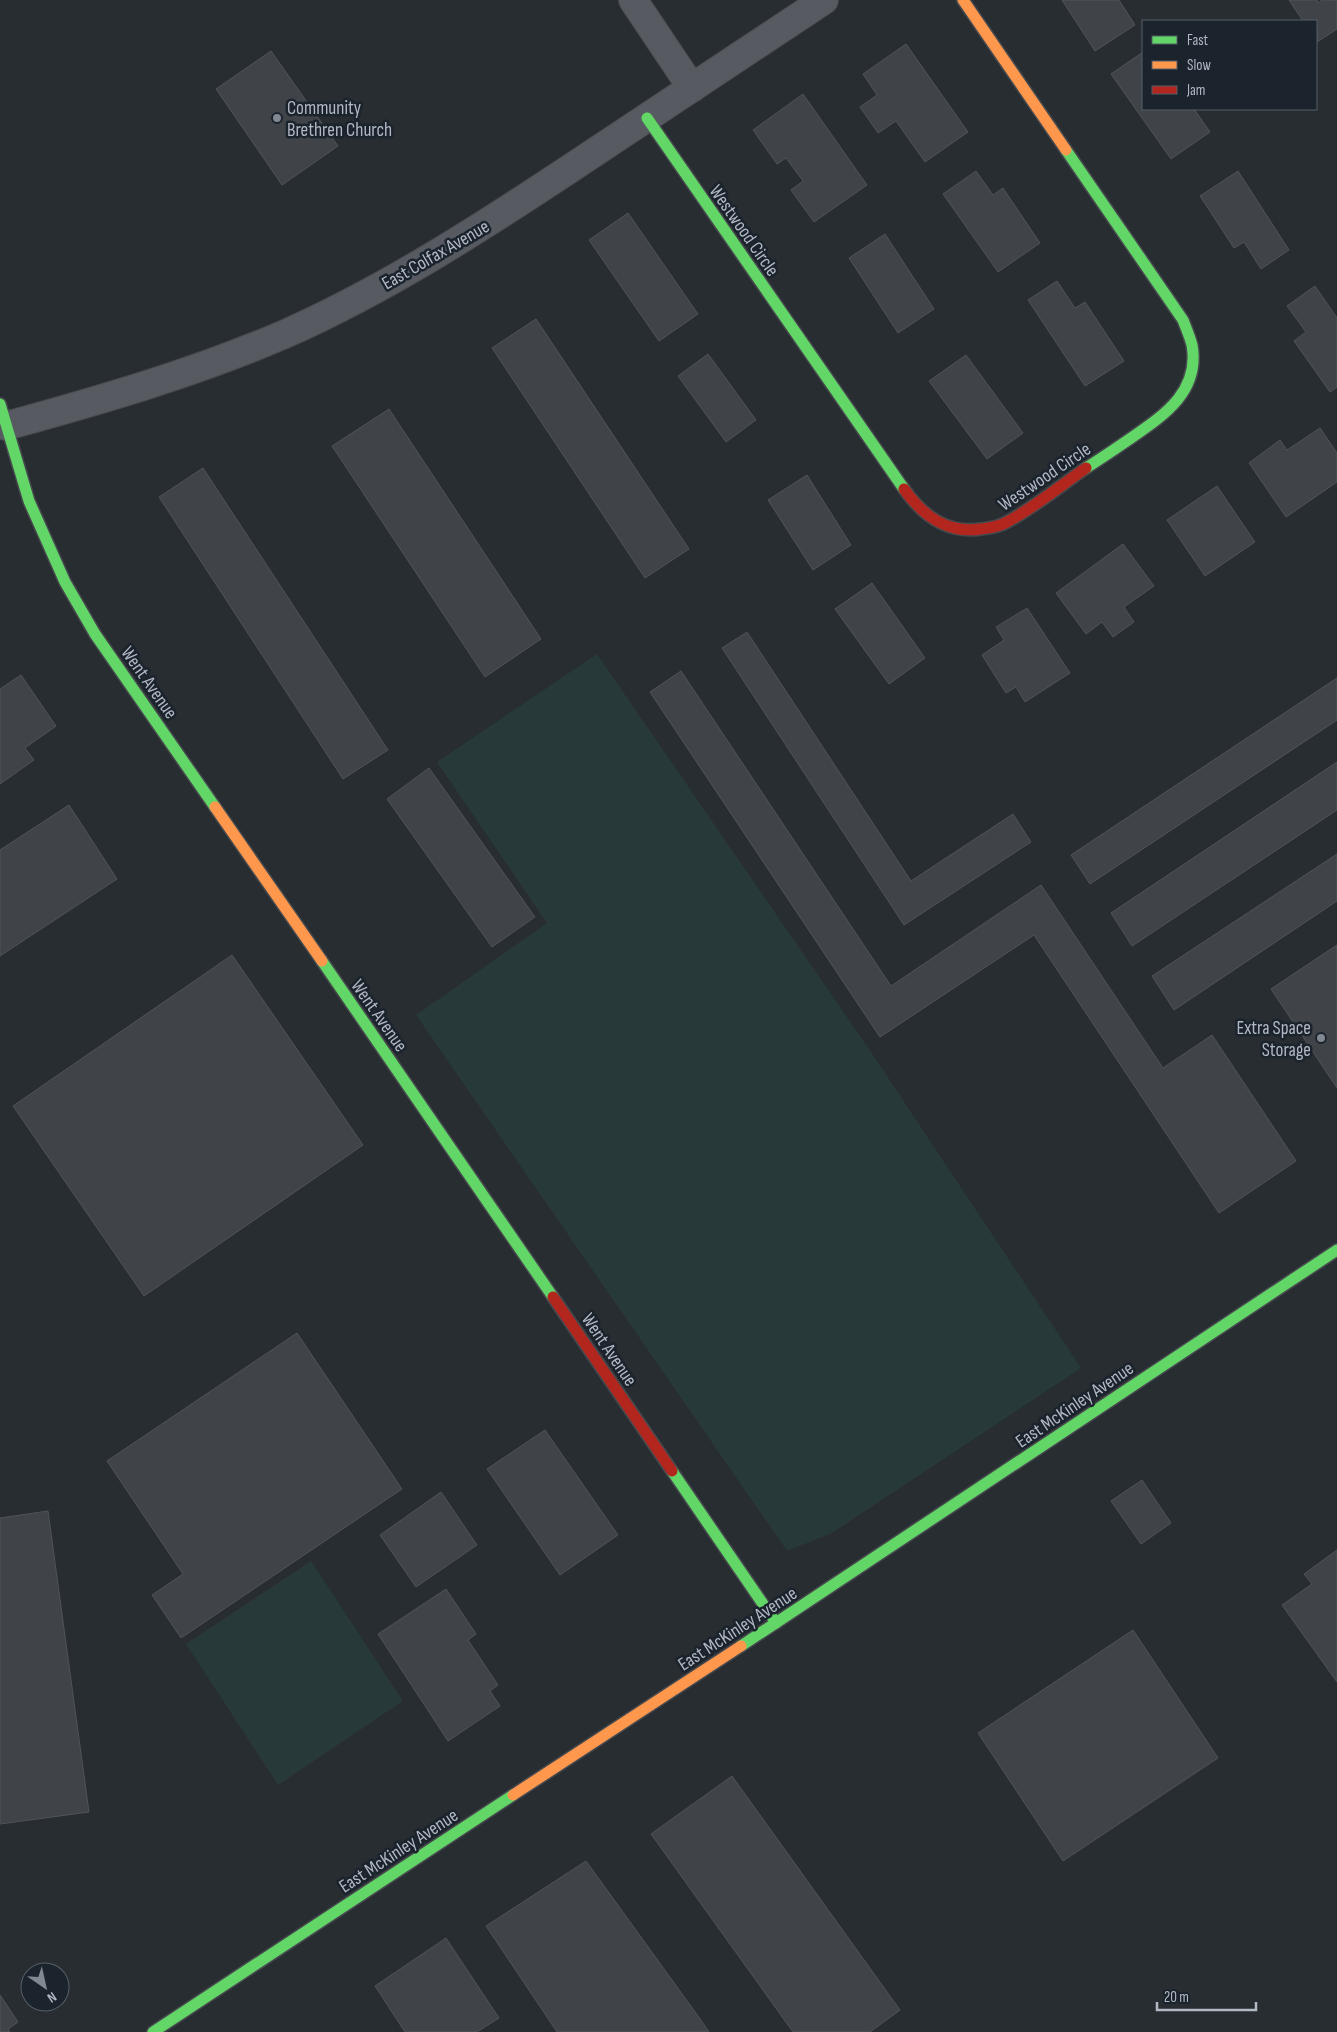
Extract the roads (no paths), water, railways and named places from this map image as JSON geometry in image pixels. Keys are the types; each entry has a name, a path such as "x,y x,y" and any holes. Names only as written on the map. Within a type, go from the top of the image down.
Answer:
{"street":[{"path":"633,0 692,88"},
{"name":"East Colfax Avenue","path":"3,415 93,402 210,364 286,333 398,278 469,236 824,0"},
{"name":"Westwood Circle","path":"647,118 913,502 934,520 960,530 988,530 1006,523 1174,408 1184,392 1191,374 1192,346 1182,320 963,0"},
{"name":"Went Avenue","path":"3,415 29,501 66,582 95,634 776,1623"},
{"name":"East McKinley Avenue","path":"153,2032 776,1623 1337,1250"}],"place":[{"name":"Community Brethren Church","path":"277,118"},
{"name":"Extra Space Storage","path":"1321,1038"}]}
